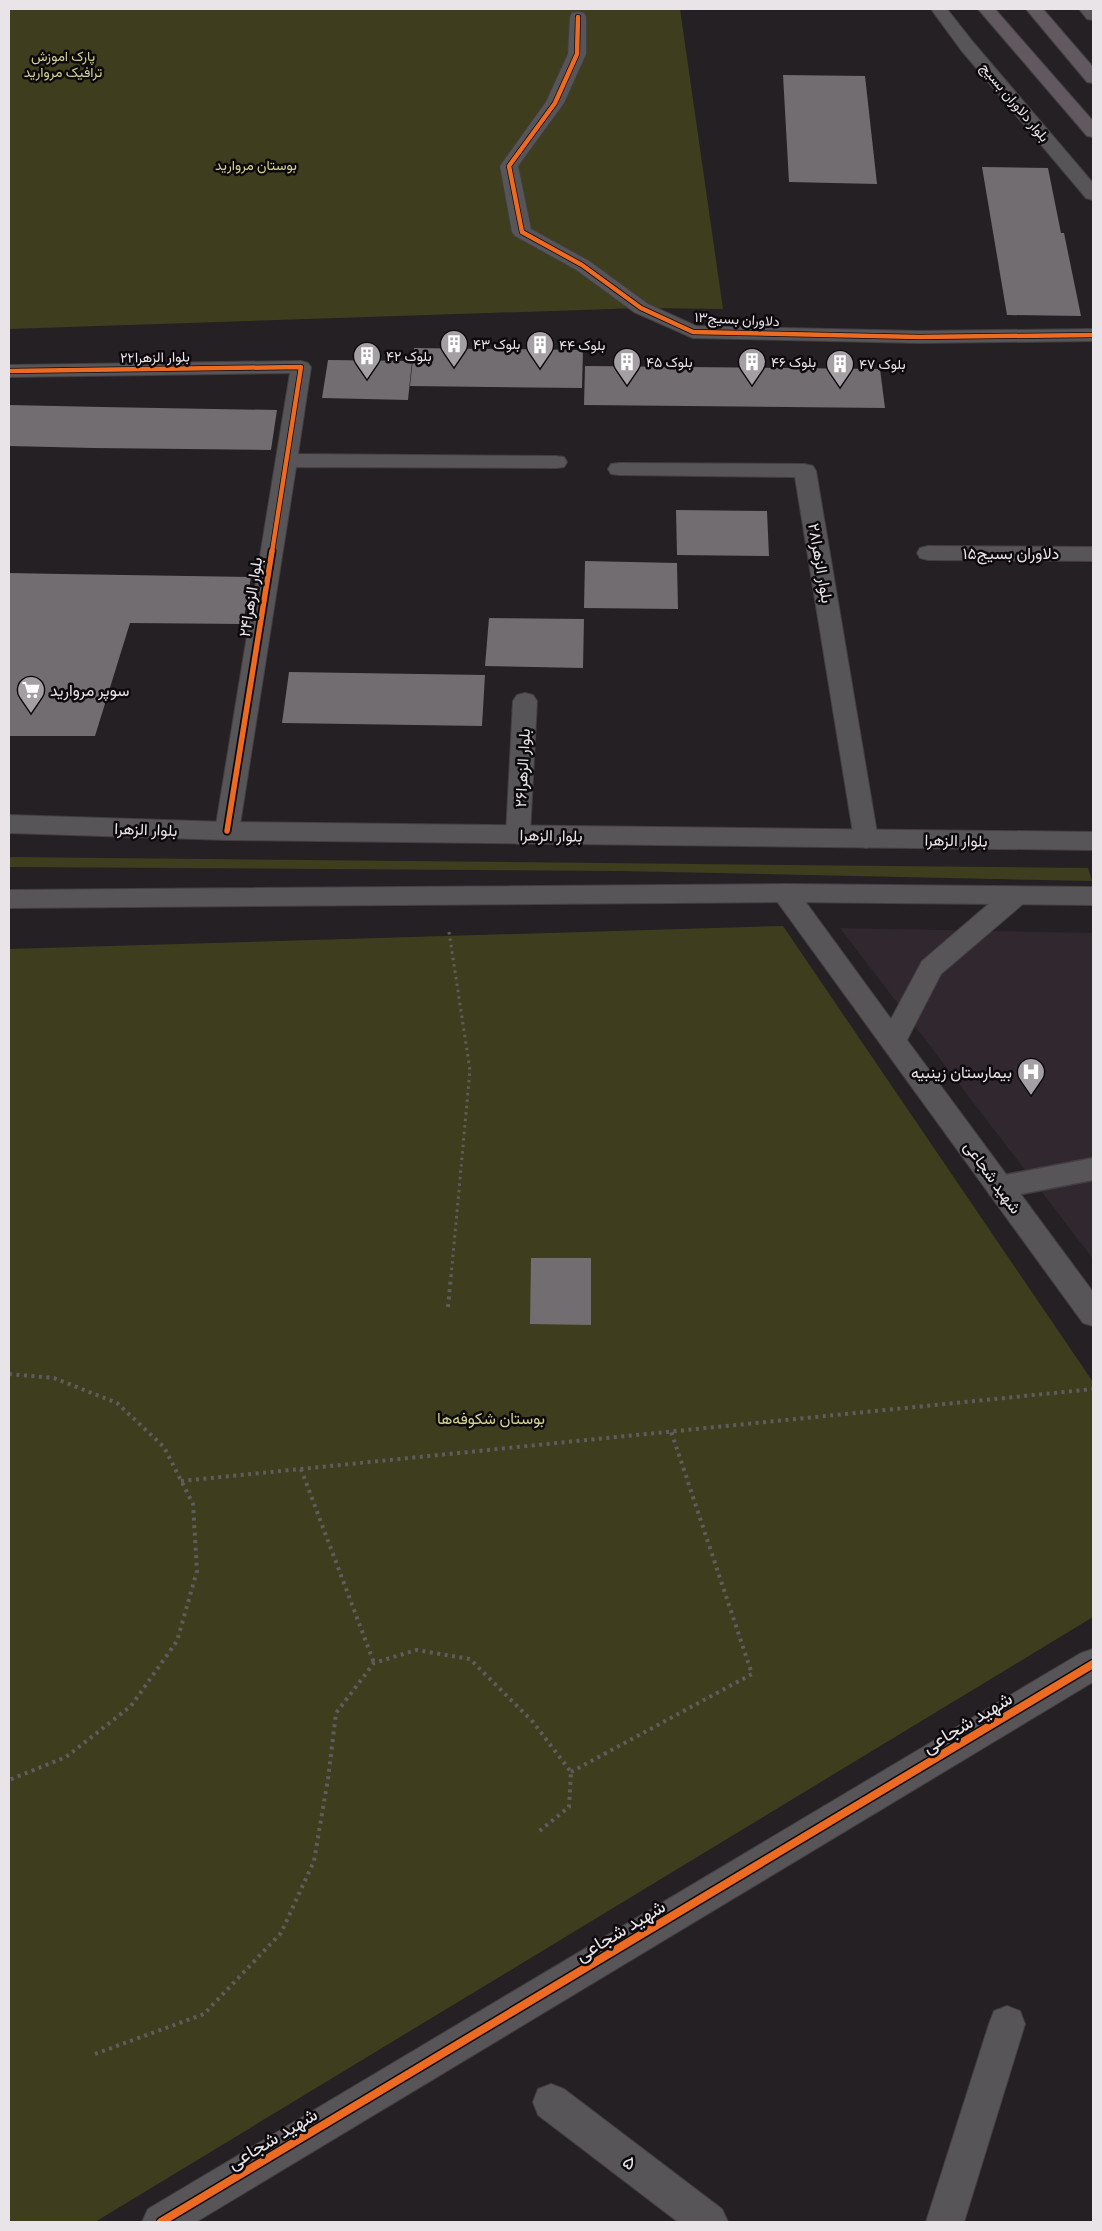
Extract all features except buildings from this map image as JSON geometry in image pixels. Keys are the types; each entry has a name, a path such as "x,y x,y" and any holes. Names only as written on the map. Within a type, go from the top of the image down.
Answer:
{"main road":[{"path":"986,9 1093,132"},
{"path":"1034,9 1093,78"}],"street":[{"name":"بلوار دلاوران بسیج","path":"939,9 973,53 1093,194"},
{"path":"1087,9 1093,15"},
{"name":"دلاوران بسیج۱۳","path":"578,17 577,54 555,103 509,166 522,232 582,265 641,308 693,332 919,337 1093,336"},
{"name":"بلوار الزهرا۲۲","path":"9,371 301,368"},
{"name":"بلوار الزهرا۲۴","path":"227,832 301,368"},
{"path":"286,460 556,462"},
{"name":"بلوار الزهرا۲۸","path":"619,469 805,471 866,839"},
{"name":"دلاوران بسیج۱۵","path":"928,553 1093,554"},
{"name":"بلوار الزهرا۲۶","path":"518,835 525,701"},
{"name":"بلوار الزهرا","path":"9,824 227,832 1093,841"},
{"path":"9,899 784,893 1093,896"},
{"name":"شهید شجاعی","path":"784,893 1093,1314"},
{"path":"893,1041 931,968 1015,896"},
{"name":"شهید شجاعی","path":"161,2222 1093,1664"},
{"path":"945,2222 1007,2024"},
{"name":"۵","path":"551,2102 709,2222"}],"lane":[{"path":"1000,1187 1093,1170"}],"path":[{"path":"443,896 470,1070 448,1306"},
{"path":"9,1374 54,1378 117,1403 164,1447 193,1504 197,1571 176,1641 131,1706 66,1757 9,1780"},
{"path":"181,1481 1093,1389"},
{"path":"571,1772 752,1674 671,1431"},
{"path":"301,1469 374,1663"},
{"path":"95,2054 204,2014 281,1933 314,1861 336,1713 374,1663 416,1650 470,1659 533,1722 571,1772 569,1807 537,1833"}],"shaded area":[{"name":"بیمارستان زینبیه","path":"840,928 1093,933 1093,1259"}],"green space":[{"name":"بوستان مروارید","path":"9,9 680,9 723,309 641,308 9,329"},
{"path":"9,857 1088,868 1092,881 619,871 9,867"},
{"name":"بوستان شکوفه‌ها","path":"783,926 1093,1382 1093,1617 95,2222 9,2222 9,949"}],"cycle path":[{"path":"578,17 577,54 555,103 509,166 522,232 582,265 641,308 693,332 919,337 1093,335"},
{"path":"9,371 301,367 227,831"},
{"path":"161,2222 1093,1664"}],"place":[{"name":"بلوک ۴۳","path":"454,368"},
{"name":"بلوک ۴۴","path":"540,369"},
{"name":"بلوک ۴۲","path":"367,380"},
{"name":"بلوک ۴۵","path":"627,386"},
{"name":"بلوک ۴۶","path":"752,386"},
{"name":"بلوک ۴۷","path":"840,388"},
{"name":"سوپر مروارید","path":"31,714"},
{"name":"بیمارستان زینبیه","path":"1031,1096"}],"park label":[{"name":"پارک اموزش ترافیک مروارید","path":"63,64"}]}
